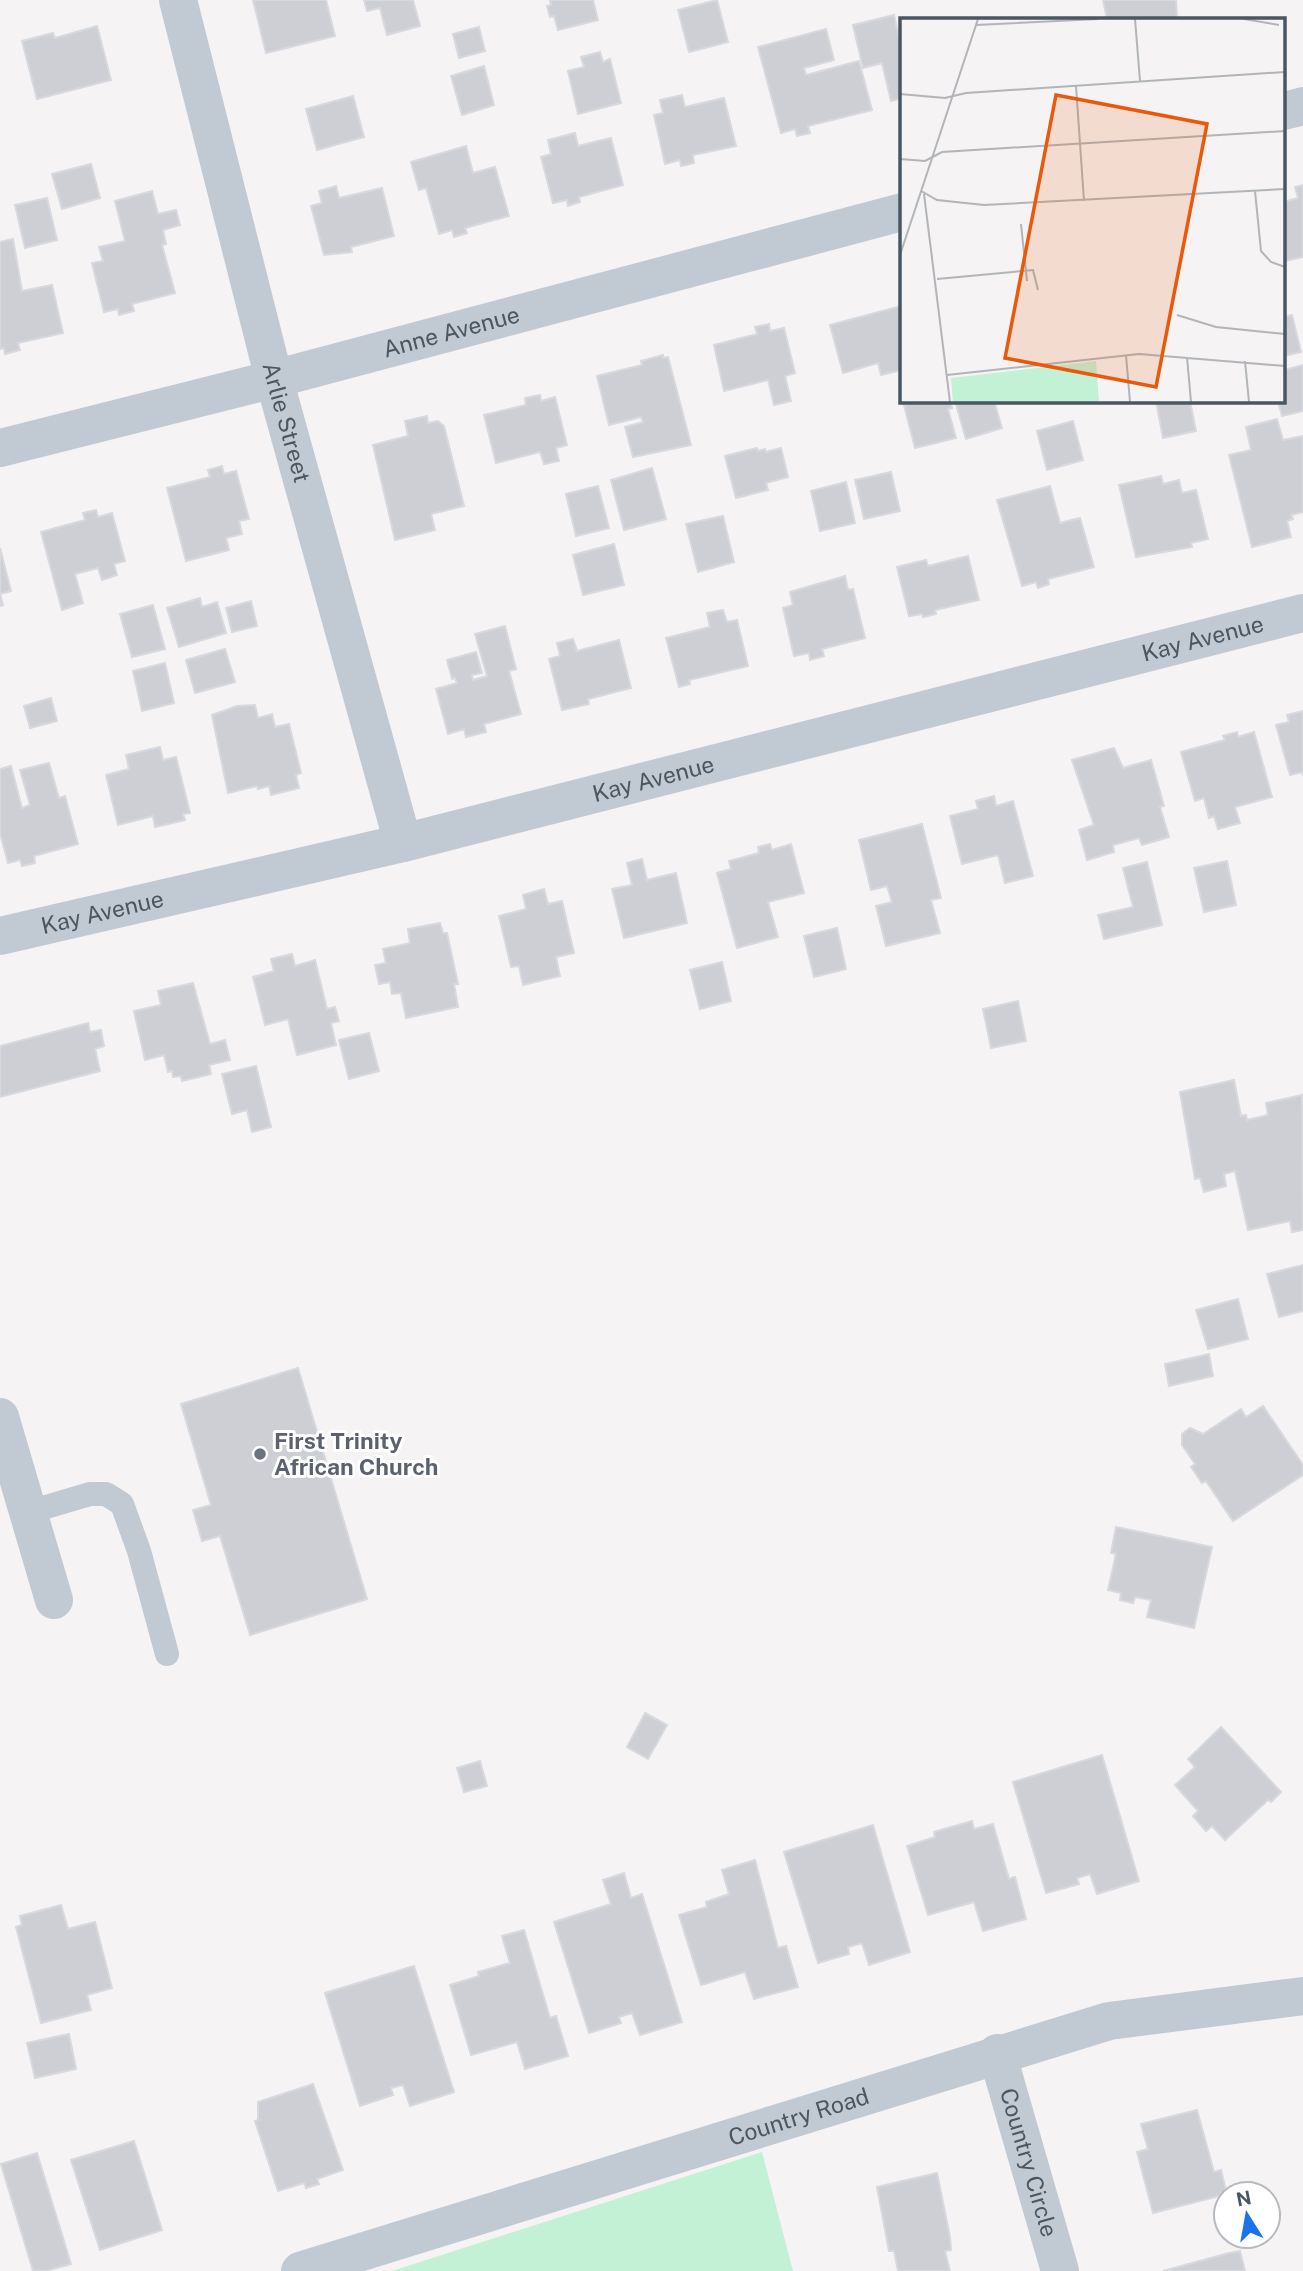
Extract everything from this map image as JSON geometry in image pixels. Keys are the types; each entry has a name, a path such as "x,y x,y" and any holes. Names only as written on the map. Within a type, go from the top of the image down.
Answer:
{"street":[{"name":"Arlie Street","path":"178,0 274,379 403,843"},
{"path":"1286,110 1303,106"},
{"name":"Anne Avenue","path":"0,448 274,379 900,213"},
{"name":"Kay Avenue","path":"0,936 403,843 1303,613"},
{"path":"0,1417 14,1516 54,1600"},
{"name":"Country Road","path":"300,2271 997,2053 1109,2021 1303,1996"},
{"name":"Country Circle","path":"997,2053 1060,2271"}],"lane":[{"path":"14,1516 90,1494 106,1494 122,1504 139,1551 167,1654"}],"green space":[{"path":"762,2152 793,2271 392,2271"}],"building":[{"path":"253,0 326,0 335,36 266,53"},
{"path":"364,0 413,0 420,26 387,35 380,8 367,11"},
{"path":"550,0 593,0 598,20 558,30 554,16 550,17 547,6 551,5"},
{"path":"717,0 728,42 689,52 678,10"},
{"path":"1103,0 1176,0 1177,18 1107,18"},
{"path":"894,15 900,43 900,99 891,101 882,63 863,68 853,25"},
{"path":"97,26 111,80 37,99 22,41 53,33 55,38"},
{"path":"479,27 485,51 459,58 453,34"},
{"path":"826,29 834,60 804,68 806,75 859,61 872,110 808,126 810,133 797,136 795,129 781,133 758,47"},
{"path":"600,52 603,62 610,59 621,103 578,114 568,71 584,67 581,57"},
{"path":"484,66 494,105 462,115 451,76"},
{"path":"682,95 685,107 724,98 736,146 693,155 694,163 681,166 680,160 665,164 654,115 663,113 660,100"},
{"path":"353,96 364,137 317,150 306,109"},
{"path":"575,133 578,146 611,138 623,185 579,197 580,202 568,206 567,200 553,203 541,157 551,154 548,140"},
{"path":"466,146 473,173 495,167 509,216 465,228 467,233 454,237 452,230 439,234 426,188 419,190 411,162"},
{"path":"91,164 100,198 62,209 52,174"},
{"path":"1303,185 1303,257 1286,261 1286,201 1298,198 1295,187"},
{"path":"336,186 339,198 382,188 394,236 351,247 352,252 324,255 311,206 322,203 319,191"},
{"path":"152,191 158,214 176,210 180,225 163,230 166,244 162,245 175,293 132,304 134,311 119,315 118,309 104,312 92,263 103,261 99,247 125,241 115,201"},
{"path":"47,198 57,240 25,248 15,205"},
{"path":"13,239 22,291 52,285 63,333 18,343 20,350 5,354 4,348 0,349 0,242"},
{"path":"900,306 900,370 881,375 878,363 843,373 830,325"},
{"path":"1292,315 1301,352 1286,356 1286,316"},
{"path":"769,324 770,331 784,328 795,373 785,376 791,401 774,405 768,380 724,391 714,345 757,334 755,327"},
{"path":"663,355 663,358 668,357 691,445 633,457 625,427 643,422 641,417 609,425 597,376 642,365 641,361"},
{"path":"1303,365 1303,411 1282,416 1278,402 1286,402 1286,369"},
{"path":"540,395 541,401 555,397 567,445 556,448 559,461 544,464 540,452 496,463 484,415 526,405 525,398"},
{"path":"917,402 950,402 952,408 948,409 956,438 915,448 904,405"},
{"path":"955,402 994,402 1002,428 966,439"},
{"path":"1156,402 1190,402 1196,431 1163,438"},
{"path":"427,416 428,423 438,421 444,426 464,506 431,514 435,530 395,540 373,445 408,436 405,421"},
{"path":"1277,419 1283,440 1303,436 1303,512 1291,515 1293,519 1287,521 1291,537 1252,547 1229,455 1251,450 1246,427"},
{"path":"1073,421 1083,460 1047,470 1037,431"},
{"path":"757,448 758,451 765,449 766,452 781,448 788,477 766,483 768,490 736,498 725,456"},
{"path":"222,466 224,474 236,471 249,519 239,521 242,534 226,538 229,550 186,561 167,488 210,477 208,470"},
{"path":"652,468 666,519 624,530 611,480"},
{"path":"891,472 900,511 864,519 855,480"},
{"path":"1161,476 1163,484 1179,480 1182,493 1196,490 1208,539 1191,543 1192,547 1136,557 1119,485"},
{"path":"846,482 855,523 820,531 811,491"},
{"path":"598,486 609,528 576,536 566,494"},
{"path":"1050,486 1060,523 1080,518 1094,567 1048,579 1049,584 1038,588 1036,582 1022,586 997,500"},
{"path":"96,510 98,517 112,513 125,561 114,564 117,575 102,580 98,568 75,574 83,603 62,610 41,532 85,520 83,513"},
{"path":"723,516 734,562 698,572 686,524"},
{"path":"614,544 624,585 583,595 573,555"},
{"path":"0,548 11,591 0,594"},
{"path":"968,556 979,600 935,610 936,614 923,617 922,614 909,616 897,567 926,560 928,566"},
{"path":"845,576 848,590 853,589 865,638 822,649 824,656 810,660 809,653 794,656 783,608 793,605 790,592"},
{"path":"200,598 202,607 217,602 226,633 179,647 167,608"},
{"path":"251,601 257,626 232,632 226,608"},
{"path":"153,605 165,649 132,657 120,614"},
{"path":"723,610 727,622 737,620 748,666 689,680 690,684 679,687 666,638 710,627 707,613"},
{"path":"505,626 516,669 509,671 521,714 484,724 486,732 466,737 464,729 448,734 436,689 457,683 455,678 452,679 447,660 476,652 482,673 472,675 473,680 487,676 475,634"},
{"path":"573,639 577,651 619,640 631,688 588,699 589,704 562,710 549,659 560,656 557,643"},
{"path":"225,649 235,682 195,693 186,660"},
{"path":"165,663 174,703 142,711 133,671"},
{"path":"51,698 57,721 30,728 24,706"},
{"path":"255,705 258,718 272,714 275,727 289,724 301,773 296,775 299,788 271,795 269,786 228,793 212,715 237,706"},
{"path":"1303,711 1303,776 1302,772 1290,775 1276,725 1289,722 1287,715"},
{"path":"1237,732 1238,737 1254,732 1272,797 1235,807 1240,823 1218,829 1214,816 1209,818 1204,798 1195,801 1181,752 1225,740 1223,736"},
{"path":"160,747 163,760 176,757 190,813 183,814 185,820 155,827 153,816 118,825 106,775 129,769 126,755"},
{"path":"1114,748 1123,768 1151,760 1164,806 1160,807 1169,837 1142,845 1139,838 1113,845 1114,852 1087,860 1079,830 1094,825 1072,760"},
{"path":"49,763 59,798 65,796 78,844 34,856 35,863 22,866 20,860 8,863 0,833 0,769 11,766 22,808 30,805 20,770"},
{"path":"994,796 996,806 1013,801 1033,876 1005,883 998,855 962,864 950,816 978,809 976,801"},
{"path":"922,824 941,898 931,900 940,933 886,946 876,906 892,902 887,886 871,890 859,840"},
{"path":"770,844 772,850 791,844 804,893 768,902 778,937 737,948 717,873 731,869 729,861 759,853 758,847"},
{"path":"642,859 647,880 676,873 687,923 624,938 612,889 632,885 627,863"},
{"path":"1227,861 1236,905 1204,912 1194,868"},
{"path":"1147,862 1162,925 1104,939 1098,915 1133,907 1123,868"},
{"path":"544,889 548,904 562,901 574,953 556,957 560,976 523,985 519,966 511,967 499,916 526,909 523,895"},
{"path":"440,923 443,933 447,933 458,984 454,984 458,1007 406,1018 401,993 392,994 390,982 379,984 375,965 386,963 383,949 410,943 408,929"},
{"path":"837,928 846,969 814,977 804,936"},
{"path":"292,954 295,966 315,960 327,1009 335,1007 339,1021 331,1023 336,1045 297,1055 288,1019 265,1025 253,977 274,971 271,959"},
{"path":"722,962 731,1001 700,1009 690,970"},
{"path":"193,983 210,1044 225,1040 230,1060 209,1065 211,1074 182,1081 181,1076 173,1077 172,1071 168,1072 164,1055 145,1060 134,1011 161,1005 158,991"},
{"path":"1018,1001 1026,1041 991,1048 983,1009"},
{"path":"88,1023 90,1032 101,1030 104,1046 95,1049 100,1071 0,1097 0,1046"},
{"path":"369,1033 379,1071 349,1079 339,1040"},
{"path":"256,1066 271,1127 252,1132 247,1110 232,1114 222,1074"},
{"path":"1234,1080 1241,1116 1246,1115 1247,1120 1268,1115 1266,1103 1302,1095 1303,1230 1292,1232 1290,1221 1248,1230 1235,1171 1224,1174 1226,1186 1204,1192 1200,1178 1195,1179 1180,1092"},
{"path":"1303,1265 1303,1311 1279,1317 1267,1274"},
{"path":"1238,1299 1248,1339 1208,1349 1196,1310"},
{"path":"1209,1354 1213,1376 1169,1386 1165,1364"},
{"name":"First Trinity African Church","path":"298,1368 367,1599 250,1635 220,1536 202,1541 193,1510 211,1505 181,1404"},
{"path":"1263,1406 1303,1465 1303,1475 1233,1521 1206,1481 1202,1483 1191,1467 1195,1464 1182,1445 1182,1434 1190,1428 1203,1434 1241,1409 1246,1417"},
{"path":"1116,1527 1212,1547 1194,1628 1147,1617 1151,1600 1135,1597 1133,1603 1120,1600 1121,1593 1108,1590 1116,1554 1111,1553"},
{"path":"645,1713 667,1725 648,1759 627,1747"},
{"path":"1221,1727 1281,1792 1271,1802 1268,1800 1225,1840 1212,1826 1206,1831 1193,1816 1198,1811 1175,1785 1195,1767 1188,1759"},
{"path":"1102,1755 1139,1881 1097,1894 1090,1874 1077,1878 1079,1884 1046,1893 1013,1782"},
{"path":"480,1761 487,1786 464,1792 457,1768"},
{"path":"972,1821 974,1829 993,1824 1009,1879 1015,1877 1026,1919 983,1931 974,1902 928,1915 907,1846 935,1837 934,1832"},
{"path":"873,1825 910,1952 869,1965 862,1943 848,1947 849,1954 818,1963 784,1852"},
{"path":"755,1860 778,1948 786,1946 798,1987 754,1999 745,1972 701,1985 679,1915 707,1907 706,1902 729,1894 722,1870"},
{"path":"624,1873 631,1898 642,1894 682,2022 640,2035 632,2013 619,2017 621,2023 589,2033 554,1922 611,1904 603,1880"},
{"path":"61,1905 68,1929 95,1922 112,1988 87,1995 91,2010 41,2023 16,1927 22,1925 20,1916"},
{"path":"524,1930 550,2018 556,2016 568,2056 525,2069 517,2042 471,2055 450,1985 479,1976 478,1972 510,1963 502,1936"},
{"path":"414,1966 454,2092 410,2106 403,2085 391,2088 393,2095 360,2106 325,1993"},
{"path":"69,2034 76,2069 35,2078 27,2043"},
{"path":"313,2084 343,2170 317,2179 319,2184 306,2188 304,2183 278,2191 255,2121 258,2120 258,2102"},
{"path":"1197,2110 1214,2172 1221,2170 1224,2180 1212,2180 1212,2198 1153,2213 1137,2152 1148,2149 1141,2124"},
{"path":"134,2141 162,2230 100,2250 71,2160"},
{"path":"37,2153 71,2264 46,2271 33,2271 1,2164"},
{"path":"937,2173 950,2237 951,2250 945,2251 950,2271 898,2271 894,2251 889,2251 877,2187"},
{"path":"1240,2251 1245,2271 1163,2271 1229,2253"}],"place":[{"name":"First Trinity African Church","path":"260,1454"}]}
